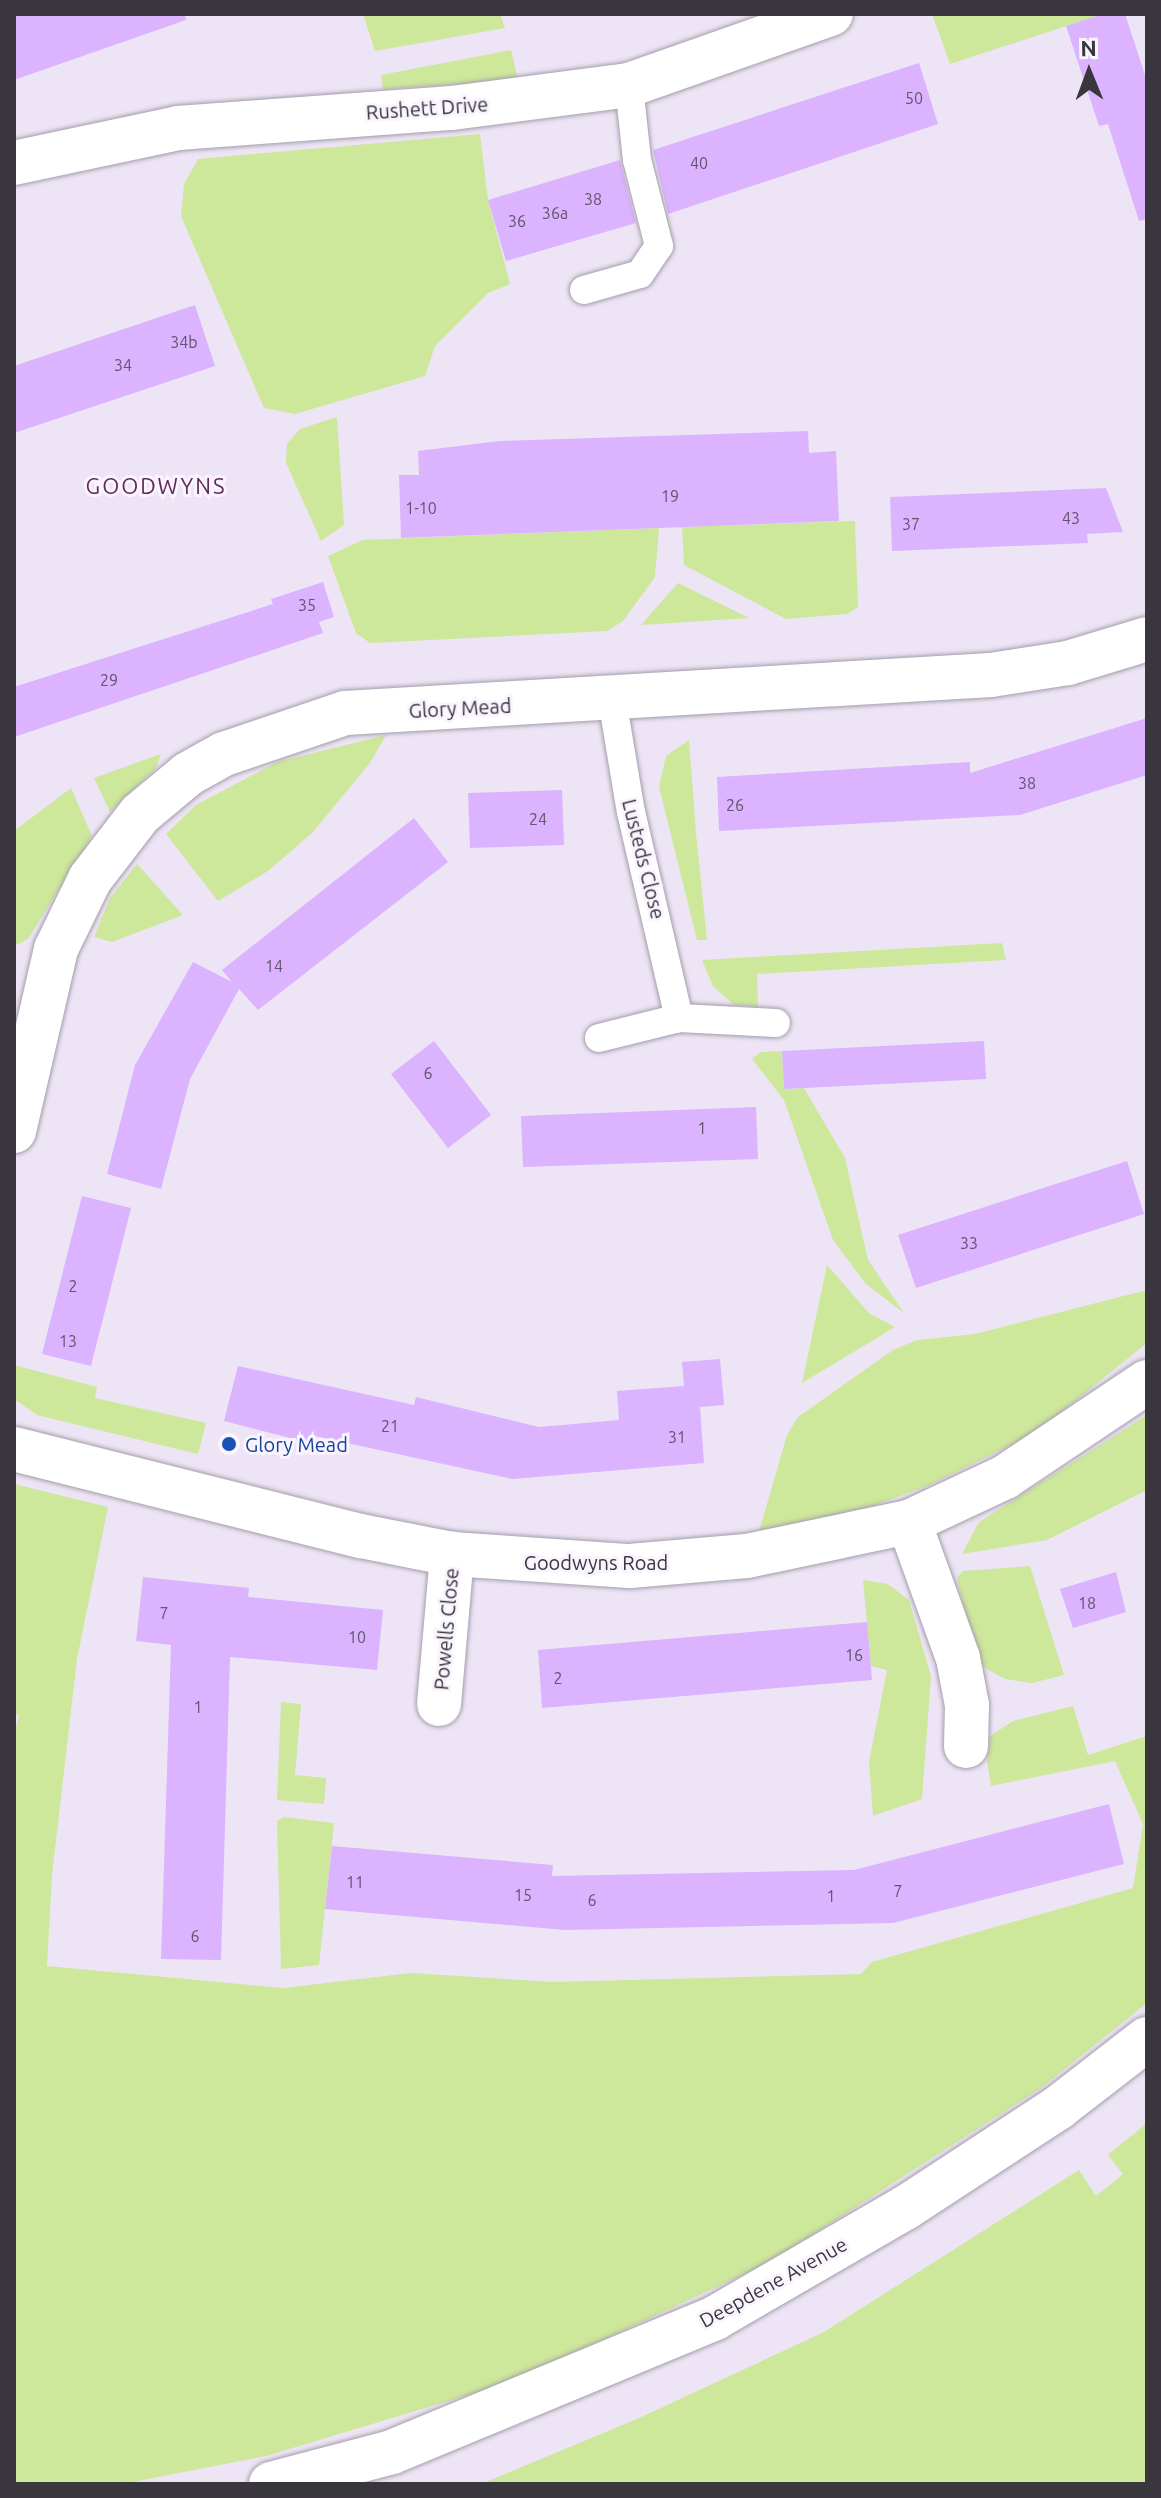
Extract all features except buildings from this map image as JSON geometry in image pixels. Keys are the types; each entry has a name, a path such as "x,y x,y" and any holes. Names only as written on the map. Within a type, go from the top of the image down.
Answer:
{"main road":[{"name":"Rushett Drive","path":"14,163 178,128 452,108 629,85 831,14"},
{"name":"Glory Mead","path":"14,1131 26,1012 90,879 140,814 200,768 345,713 991,675 1068,663 1147,639"},
{"name":"Goodwyns Road","path":"14,1449 361,1536 452,1554 630,1566 747,1556 909,1522 1005,1477 1147,1382"},
{"path":"909,1522 958,1658 967,1705 966,1746"},
{"name":"Powells Close","path":"439,1704 452,1554"},
{"name":"Deepdene Avenue","path":"271,2484 392,2452 715,2318 905,2208 1058,2108 1147,2039"}],"lane":[{"path":"584,290 640,274 659,246 637,160 629,85"},
{"name":"Lusteds Close","path":"612,699 631,812 679,1018"},
{"path":"599,1038 679,1018 776,1023"}],"green space":[{"path":"363,14 500,14 505,28 375,51"},
{"path":"932,14 1103,14 950,64"},
{"path":"511,50 518,80 383,89 381,75"},
{"path":"480,134 488,200 510,284 488,293 435,346 425,376 295,414 264,408 181,216 184,184 198,159"},
{"path":"337,417 344,525 321,541 286,463 287,444 300,429"},
{"path":"855,521 858,607 847,614 786,619 684,565 682,527"},
{"path":"659,528 655,577 623,621 607,631 370,643 356,633 328,556 363,540"},
{"path":"678,583 749,618 641,625"},
{"path":"386,735 370,763 313,832 268,871 218,901 166,834 196,805 277,762"},
{"path":"689,740 707,940 697,940 659,787 666,756"},
{"path":"161,754 156,768 110,812 94,778"},
{"path":"71,788 92,836 28,939 14,946 14,831"},
{"path":"137,864 183,915 112,942 94,937 110,898"},
{"path":"1002,943 1006,960 757,974 758,1007 734,1005 713,986 702,960"},
{"path":"782,1051 784,1089 804,1088 845,1158 868,1260 904,1313 866,1284 833,1240 784,1100 752,1059 760,1052"},
{"path":"827,1265 869,1313 895,1327 802,1383"},
{"path":"1147,1290 1147,1343 1034,1434 927,1486 845,1516 758,1535 787,1435 798,1417 893,1350 917,1340 975,1334"},
{"path":"14,1365 97,1387 95,1398 206,1423 198,1454 37,1415 14,1399"},
{"path":"1147,1415 1147,1490 1047,1540 962,1554 979,1522"},
{"path":"14,1484 108,1507 77,1659 52,1875 47,1966 283,1988 411,1973 553,1982 861,1974 872,1962 1133,1888 1143,1824 1115,1761 991,1786 987,1761 990,1736 1013,1721 1073,1706 1088,1755 1147,1736 1147,2003 1041,2088 770,2262 515,2381 266,2456 122,2484 14,2484 14,1734 19,1715 14,1713"},
{"path":"1030,1566 1064,1675 1032,1683 1005,1679 985,1668 972,1647 957,1578 963,1571"},
{"path":"863,1580 888,1584 909,1600 931,1676 922,1799 873,1816 869,1762 887,1670 871,1666"},
{"path":"281,1702 301,1704 295,1775 326,1778 324,1804 277,1800"},
{"path":"284,1817 334,1823 319,1965 281,1969 277,1821"},
{"path":"1147,2123 1147,2484 481,2484 637,2419 824,2332 1079,2170 1096,2196 1123,2174 1108,2155"}],"place":[{"name":"Glory Mead","path":"229,1444"}],"district":[{"name":"GOODWYNS","path":"156,486"}]}
